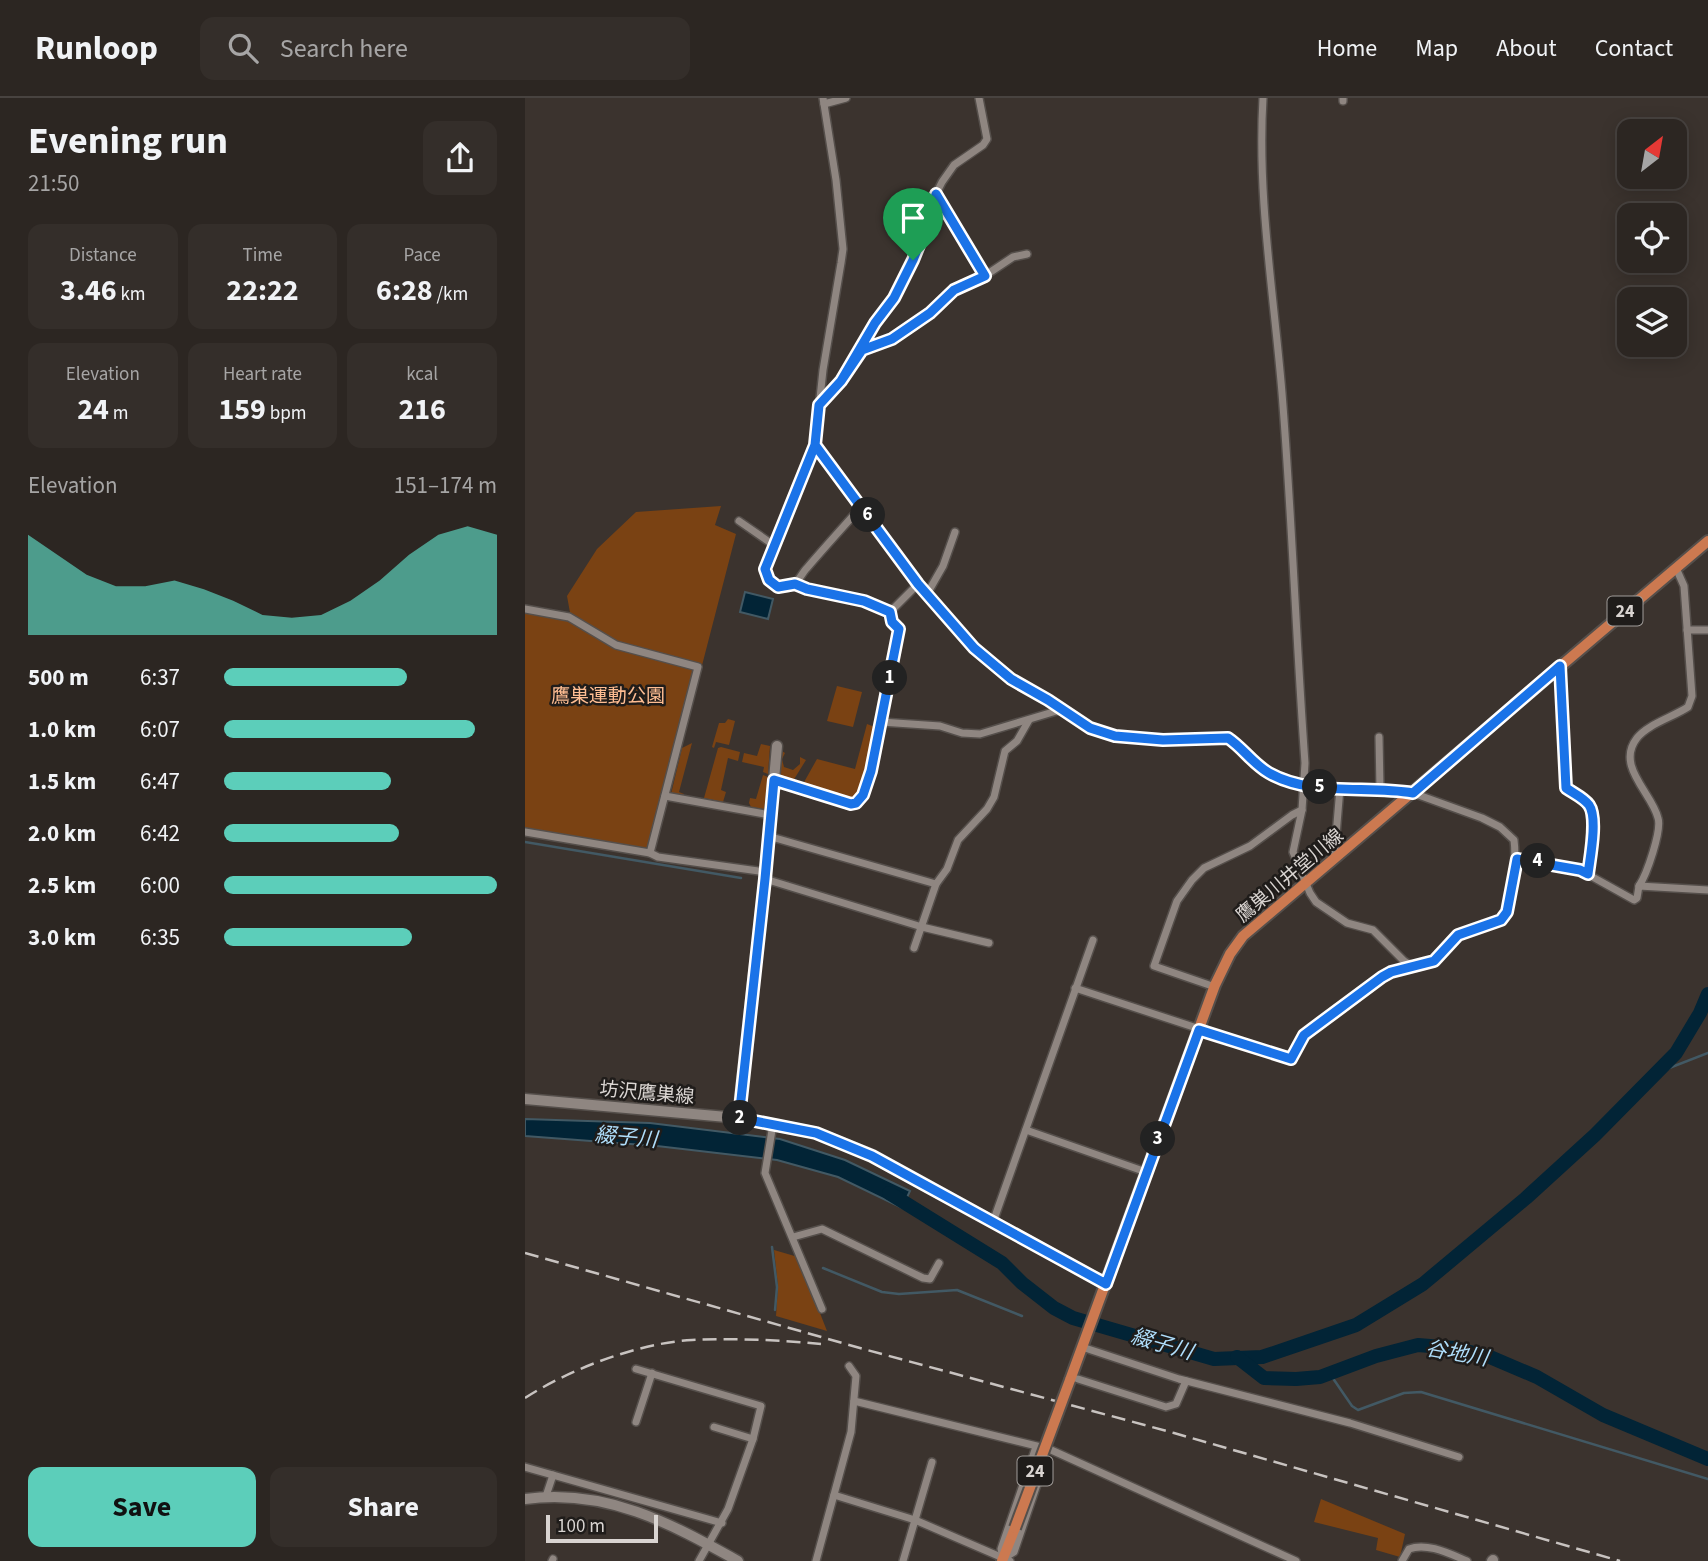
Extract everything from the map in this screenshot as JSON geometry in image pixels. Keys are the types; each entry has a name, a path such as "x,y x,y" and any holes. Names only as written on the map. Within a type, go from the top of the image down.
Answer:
{"main road":[{"name":"鷹巣川井堂川線","path":"1005,1560 1014,1528 1074,1379 1083,1344 1215,987 1223,967 1243,936 1708,541"},
{"path":"739,1118 777,746"},
{"name":"坊沢鷹巣線","path":"525,1099 739,1118 773,1127 816,1133 852,1146 1106,1284"},
{"path":"525,1499 546,1496 604,1502 635,1510 655,1517 738,1561"}],"street":[{"path":"846,98 823,101 836,180 843,249 815,445 765,569 769,580 778,587 795,584 864,601 890,612"},
{"path":"819,405 841,381 862,350 875,323 894,298 931,216 936,194 954,165 983,145 987,139 979,98"},
{"path":"1263,98 1261,131 1265,214 1291,510 1305,786 1293,852 1316,902 1347,923 1373,930 1413,967"},
{"path":"936,194 985,276"},
{"path":"862,350 892,339 930,313 954,290 985,276 1013,257 1027,254"},
{"path":"815,445 918,584 974,648 1011,679 1090,728 1115,736 1163,740 1228,738 1269,773 1305,786 1380,788 1413,793 1500,827 1514,840 1517,859 1507,912 1501,920 1458,935 1434,961 1391,972 1304,1035 1291,1059 1075,988"},
{"path":"795,584 862,506"},
{"path":"739,521 775,546"},
{"path":"927,594 943,565 955,532"},
{"path":"1517,859 1580,870 1634,900 1637,898 1659,823 1655,810 1634,775 1632,745 1644,731 1674,716 1691,703 1684,586 1676,568"},
{"path":"890,612 918,584"},
{"path":"525,609 569,617 616,645 698,667 650,853"},
{"path":"774,780 851,804 856,803 863,795 871,771 899,629 892,622 890,612"},
{"path":"1687,630 1708,630"},
{"path":"1560,666 1566,788 1589,804 1591,809 1593,835 1588,874"},
{"path":"881,722 940,726 975,734 1063,709"},
{"path":"914,948 936,884 947,869 958,840 987,809 994,797 1005,751 1017,740 1029,720"},
{"path":"1379,737 1380,788"},
{"path":"1334,859 1341,788"},
{"path":"665,796 770,815"},
{"path":"1215,987 1154,966 1177,901 1205,868 1250,846 1302,810"},
{"path":"525,832 765,876 922,927 989,943"},
{"path":"768,836 936,884"},
{"path":"1639,886 1708,890"},
{"path":"993,1222 1093,940"},
{"path":"773,1127 765,1173 822,1309"},
{"path":"1027,1130 1146,1172"},
{"path":"793,1237 822,1229 923,1278 930,1279 939,1263"},
{"path":"1083,1344 1186,1381 1350,1423 1459,1457"},
{"path":"816,1561 851,1432 856,1376 849,1366"},
{"path":"636,1369 761,1406 753,1439 722,1523 699,1561"},
{"path":"636,1422 652,1373"},
{"path":"1074,1379 1166,1407 1176,1404 1186,1381"},
{"path":"854,1401 1049,1449 1296,1561"},
{"path":"714,1427 753,1439"},
{"path":"1005,1560 1001,1549 1036,1447"},
{"path":"1005,1560 1014,1552 1049,1449"},
{"path":"903,1561 932,1462"},
{"path":"525,1467 722,1523"},
{"path":"546,1496 553,1475"},
{"path":"834,1495 915,1520 1005,1560"},
{"path":"1402,1561 1409,1549 1416,1546 1467,1561"}],"green space":[{"name":"鷹巣運動公園","path":"721,506 715,525 736,534 654,851 650,853 525,832 525,610 571,618 567,596 597,549 636,512"},
{"path":"837,686 862,692 853,727 827,721"},
{"path":"728,719 735,721 729,745 716,742 714,748 712,747 719,723 725,723"},
{"path":"867,724 876,729 868,768 861,788 851,800 803,784 817,759 855,769"},
{"path":"692,743 679,792 684,796 671,794 682,748"},
{"path":"761,744 770,746 768,774 763,772 764,767 742,762 744,753 757,756"},
{"path":"718,748 740,752 738,761 728,758 721,790 726,792 723,802 704,798"},
{"path":"782,751 785,753 782,759 784,767 793,770 800,764 800,757 806,760 793,781 778,774"},
{"path":"763,775 768,777 764,809 751,807 750,798 756,799"},
{"path":"774,1250 798,1257 827,1331 776,1316 778,1286"},
{"path":"1321,1499 1405,1534 1400,1557 1376,1550 1378,1538 1314,1522"}],"water":[{"path":"745,592 773,599 768,619 740,612"},
{"path":"525,1119 650,1123 780,1139 845,1160 910,1191 902,1208 838,1177 777,1160 657,1146 525,1136"}],"waterway":[{"path":"525,842 741,878"},
{"name":"綴子川","path":"889,1193 1002,1263 1054,1308 1073,1318 1214,1359 1262,1357 1356,1325 1423,1284 1526,1198 1595,1135 1676,1053 1708,994"},
{"path":"1659,1072 1708,1053"},
{"path":"772,1247 777,1287 775,1310"},
{"path":"823,1268 882,1292 899,1294 957,1290 1022,1316"},
{"name":"谷地川","path":"1237,1357 1264,1378 1296,1379 1320,1377 1376,1356 1418,1345 1454,1348 1490,1357 1537,1377 1603,1415 1708,1459"},
{"path":"1330,1374 1352,1406 1358,1410 1404,1393 1421,1392 1708,1479"}],"railway":[{"path":"525,1253 1174,1433 1620,1561"},
{"path":"525,1398 583,1368 649,1346 692,1340 740,1339 821,1344"}],"route":[{"path":"913,260 894,298 875,323 862,350 841,381 819,405 815,445 765,569 769,580 778,587 795,584 864,601 890,612 892,622 899,629 880,731 863,795 856,803 851,804 774,780 739,1118 798,1128 842,1142 927,1185 1106,1284 1199,1030 1291,1059 1304,1035 1382,977 1391,972 1434,961 1458,935 1501,920 1507,912 1517,859 1533,860 1588,874 1593,835 1591,809 1589,804 1566,788 1560,666 1413,793 1380,788 1305,786 1269,773 1228,738 1163,740 1115,736 1090,728 997,668 974,648 918,584 815,445 816,428 819,405 841,381 862,350 892,339 930,313 954,290 985,276 936,194 931,216 913,260"}]}
